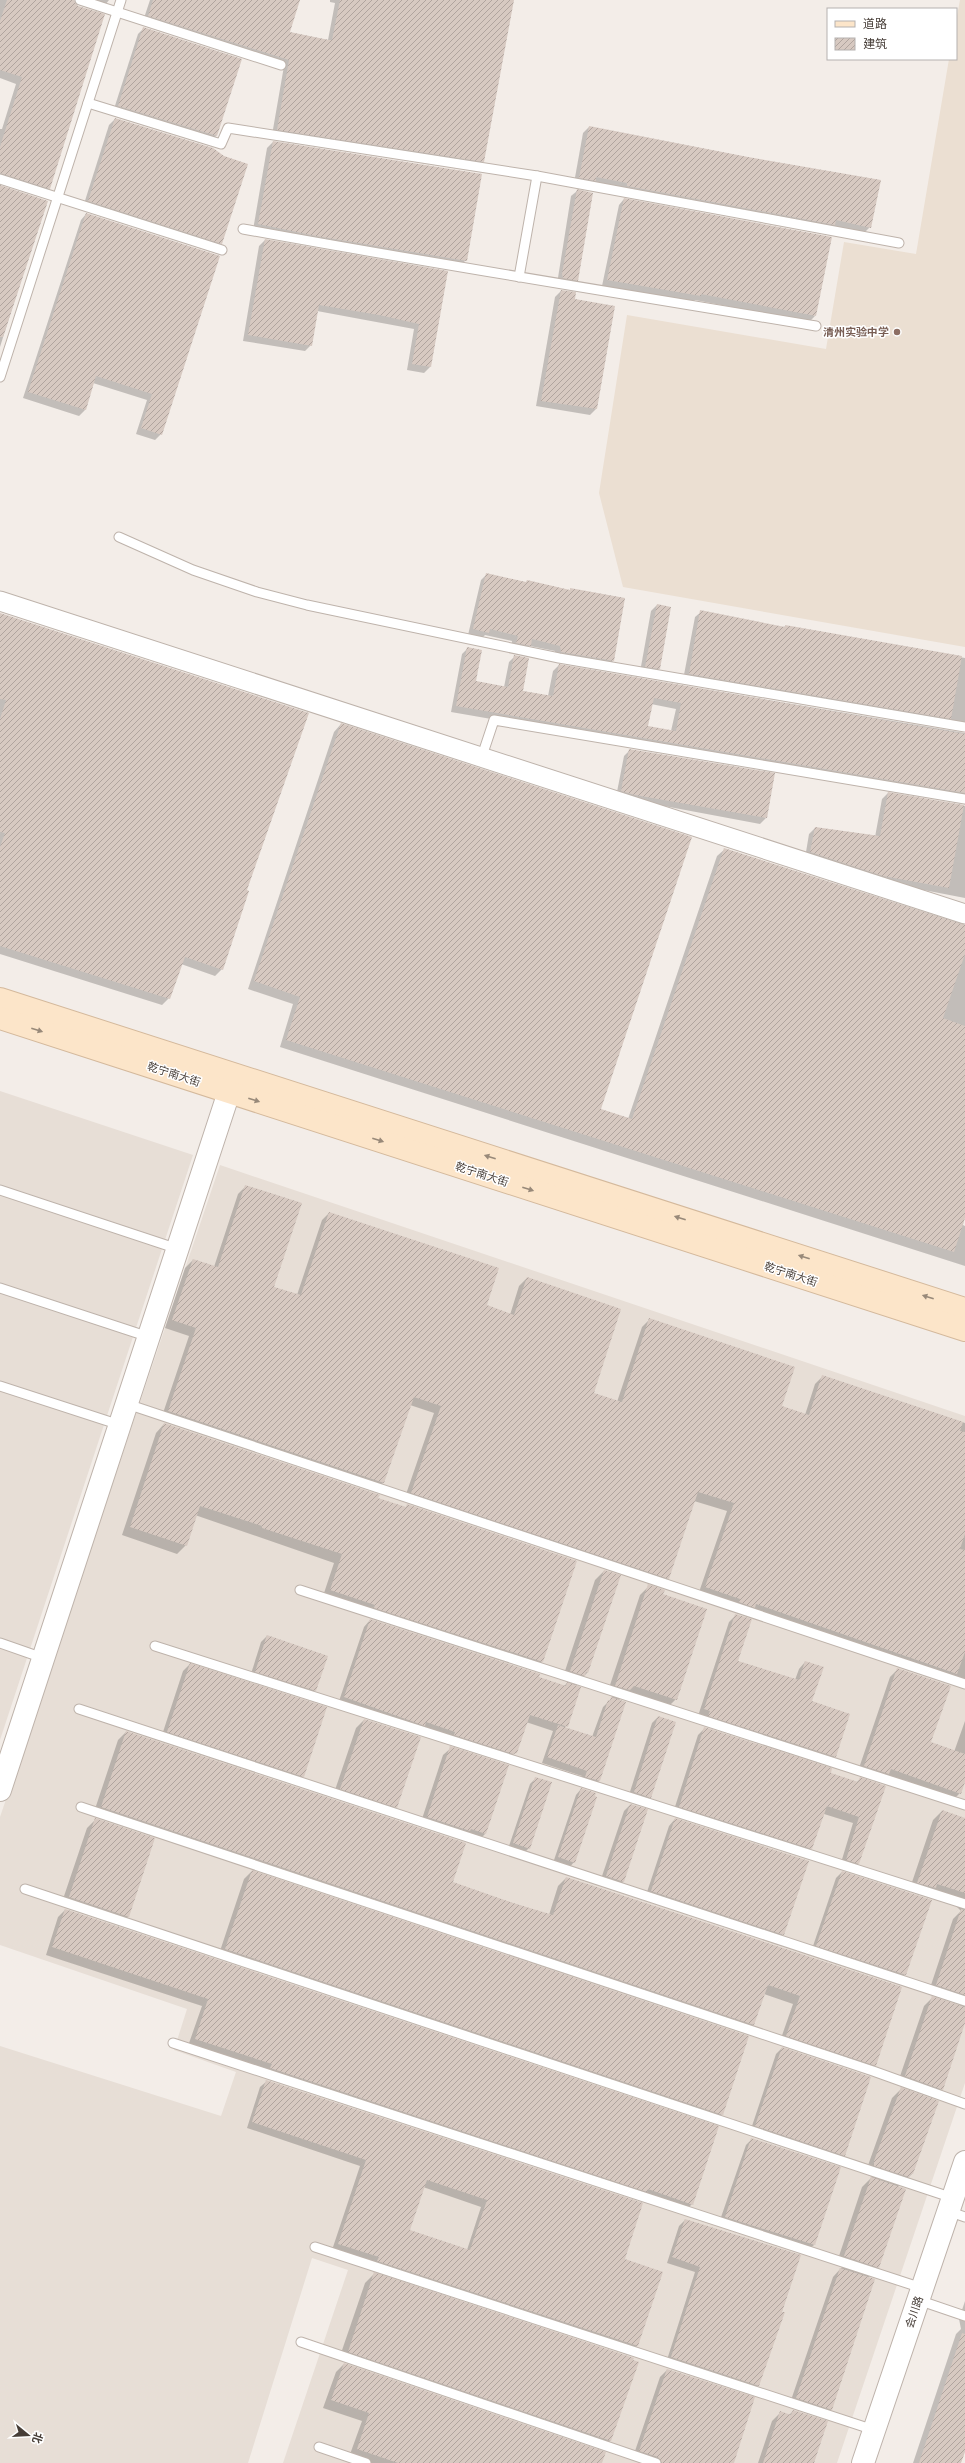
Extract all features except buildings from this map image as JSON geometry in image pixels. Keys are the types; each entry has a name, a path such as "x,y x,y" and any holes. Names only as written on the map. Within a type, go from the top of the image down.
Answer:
{"main road":[{"name":"乾宁南大街","path":"0,999 965,1309"},
{"name":"乾宁南大街","path":"0,1018 965,1330"}],"street":[{"path":"0,600 965,914"},
{"path":"0,1790 9,1751 44,1658 229,1092"},
{"name":"会川路","path":"862,2463 920,2294 955,2209 965,2162"}],"lane":[{"path":"80,0 281,65"},
{"path":"0,377 121,0"},
{"path":"88,103 222,144 228,128 536,176 899,243"},
{"path":"519,276 536,176"},
{"path":"0,179 222,250"},
{"path":"244,229 433,264 519,276 816,326"},
{"path":"119,537 193,570 257,592 307,606 559,658 965,727"},
{"path":"482,756 494,720 965,800"},
{"path":"0,1190 178,1249"},
{"path":"0,1288 149,1337"},
{"path":"0,1386 120,1425"},
{"path":"127,1404 965,1684"},
{"path":"300,1590 965,1805"},
{"path":"0,1643 44,1658"},
{"path":"155,1646 965,1904"},
{"path":"79,1709 965,2001"},
{"path":"81,1807 865,2068 965,2104"},
{"path":"25,1889 955,2209"},
{"path":"172,2044 920,2294 965,2316"},
{"path":"315,2247 874,2430"},
{"path":"301,2342 656,2463"},
{"path":"319,2447 366,2463"}],"shaded area":[{"name":"清州实验中学","path":"960,0 965,0 965,647 623,587 599,493 627,315 826,349 844,242 916,254 949,60 957,60 957,16"},
{"path":"0,1091 193,1155 0,1740"},
{"path":"220,1165 965,1416 965,2083 837,2463 283,2463 348,2270 312,2258 248,2463 0,2463 0,2046 221,2116 236,2072 174,2050 187,2009 0,1945 0,1817"}],"place":[{"name":"清州实验中学","path":"897,332"}]}
